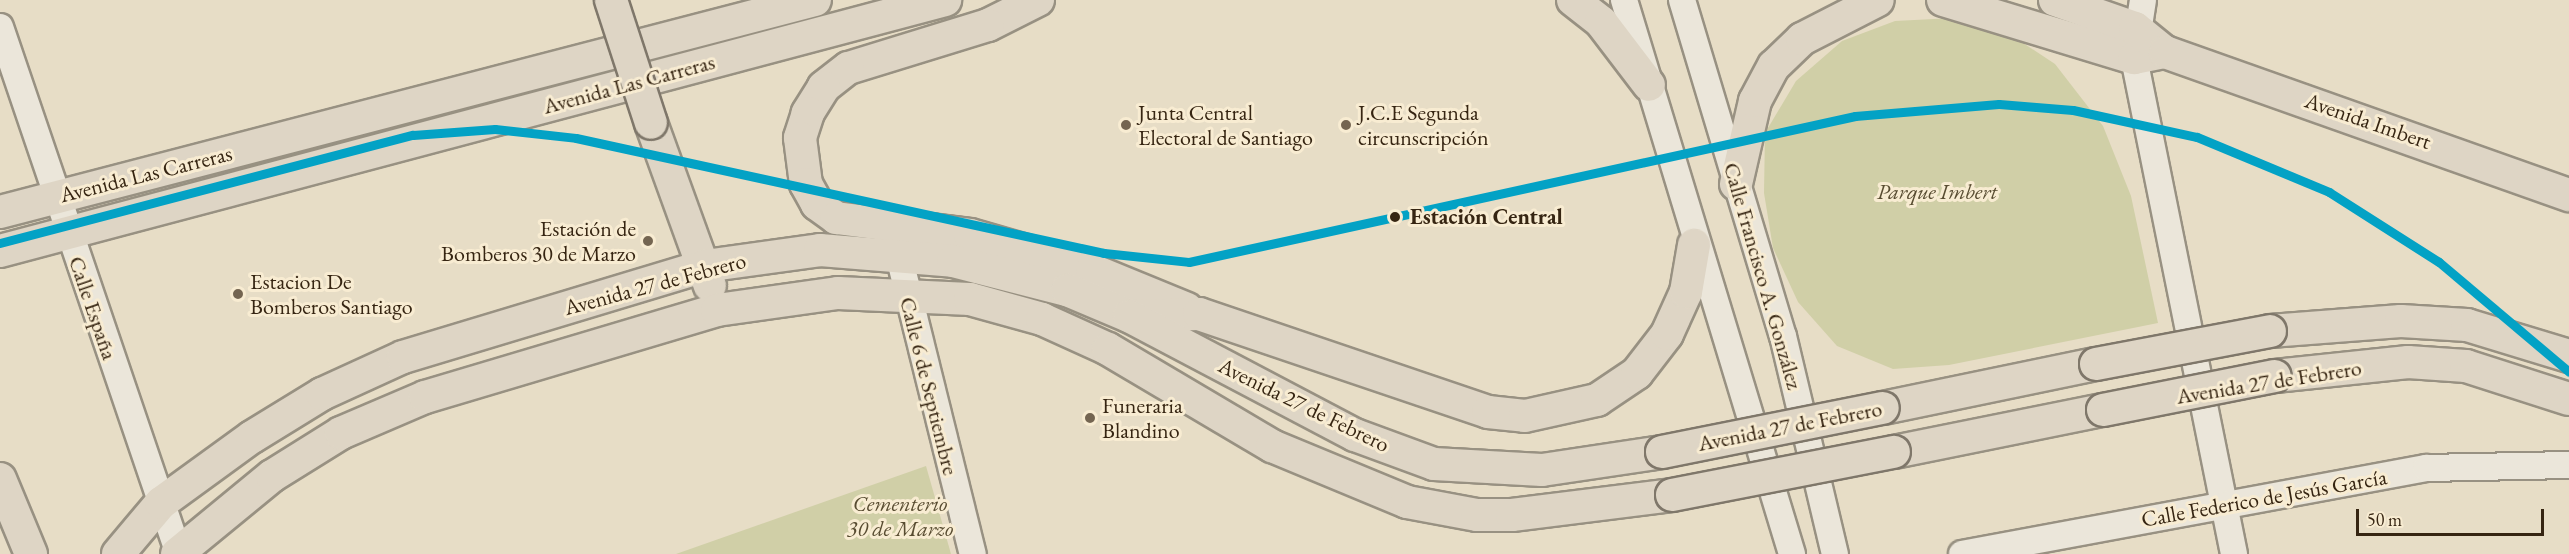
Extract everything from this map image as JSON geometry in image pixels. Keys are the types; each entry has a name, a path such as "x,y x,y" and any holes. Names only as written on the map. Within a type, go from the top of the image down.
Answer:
{"main road":[{"path":"611,0 651,123 705,266 717,310"},
{"name":"Avenida Las Carreras","path":"0,212 815,0"},
{"name":"Avenida Las Carreras","path":"0,251 945,0"},
{"path":"1038,0 988,24 848,68 824,87 800,138 806,184 817,204 836,218 970,235 1092,270 1199,314 1488,412 1524,416 1562,411 1597,400 1638,373 1667,334 1686,292 1695,245"},
{"path":"1574,0 1601,22 1649,85"},
{"path":"1736,184 1755,101 1774,66 1802,39 1878,0"},
{"name":"Avenida Imbert","path":"1943,0 2137,29"},
{"name":"Avenida Imbert","path":"2055,0 2137,29 2165,52 2569,195"},
{"path":"908,9 988,24"},
{"name":"Avenida 27 de Febrero","path":"118,554 161,503 322,394 403,357 705,266 820,250 898,252 1005,271 1130,316 1356,435 1434,464 1542,470 1662,452 2270,331 2401,321 2467,325 2569,356"},
{"path":"1092,270 1130,316"},
{"name":"Avenida 27 de Febrero","path":"178,553 272,476 341,433 425,397 717,310 769,298 905,292 970,299 1042,319 1108,349 1272,446 1407,501 1477,515 1512,515 1672,495 2275,376 2408,362 2466,366 2569,399"},
{"path":"1130,316 1199,314"},
{"path":"1108,349 1130,316"},
{"path":"0,479 31,554"}],"street":[{"path":"1624,0 1695,245 1792,554"},
{"name":"Calle Francisco A. González","path":"1682,0 1783,336 1835,554"},
{"name":"Calle España","path":"0,27 55,197 178,553"},
{"path":"2137,29 2234,554"},
{"name":"Calle 6 de Septiembre","path":"898,252 905,292 973,554"},
{"path":"2529,465 2569,483"},
{"name":"Calle Federico de Jesús García","path":"1962,554 2426,468 2569,465"}],"green space":[{"name":"Parque Imbert","path":"1953,18 2008,33 2055,64 2103,126 2131,196 2158,323 1949,365 1893,369 1837,346 1798,302 1773,248 1764,193 1765,133 1796,81 1842,41 1895,21"},
{"name":"Cementerio 30 de Marzo","path":"926,466 951,554 676,554"}],"transit line":[{"path":"0,243 413,135 495,129 576,138 1104,253 1189,262 1855,116 1999,104 2073,110 2197,137 2329,192 2439,262 2569,372"}],"place":[{"name":"Junta Central Electoral de Santiago","path":"1126,125"},
{"name":"J.C.E Segunda circunscripción","path":"1346,125"},
{"name":"Estación Central","path":"1395,217"},
{"name":"Estación de Bomberos 30 de Marzo","path":"648,241"},
{"name":"Estacion De Bomberos Santiago","path":"238,294"},
{"name":"Funeraria Blandino","path":"1090,418"}]}
